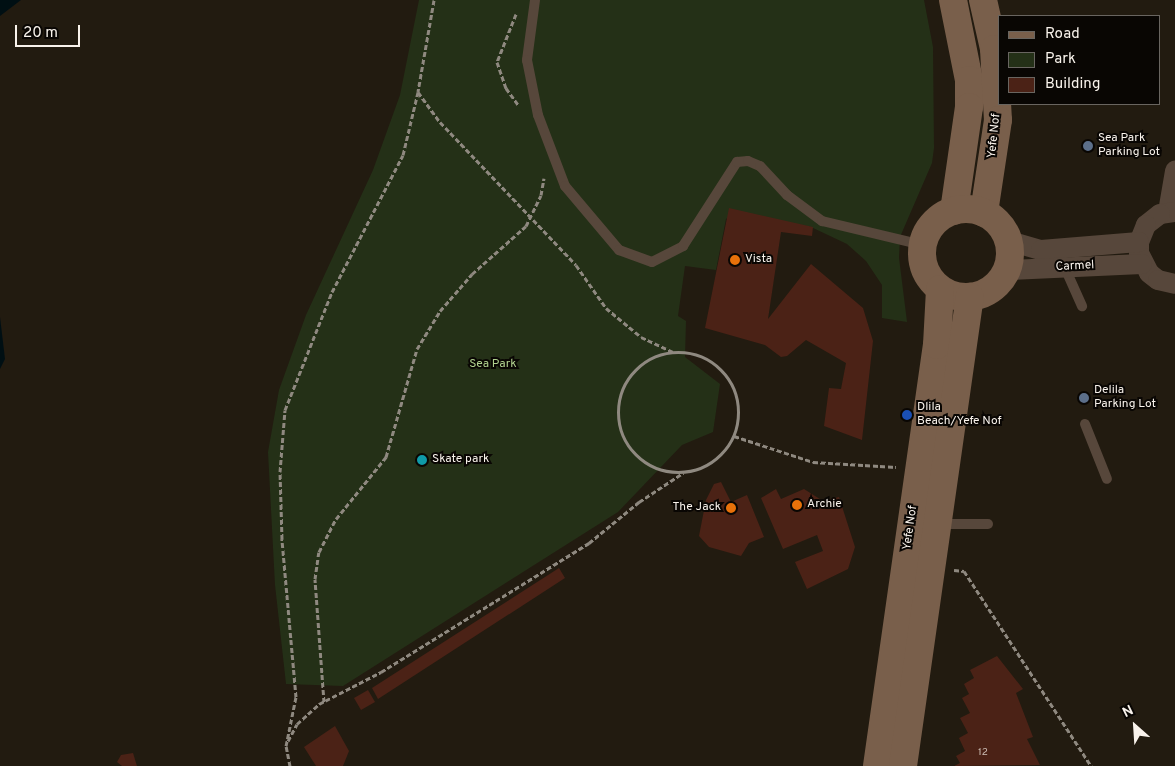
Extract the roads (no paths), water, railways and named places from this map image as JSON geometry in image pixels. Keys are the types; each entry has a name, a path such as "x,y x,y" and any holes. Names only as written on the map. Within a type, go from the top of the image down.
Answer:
{"main road":[{"path":"953,0 969,80 969,107 954,211"},
{"name":"Yefe Nof","path":"983,0 994,49 998,120 984,213"},
{"path":"964,209 984,213 1003,229 1009,241 1008,270 994,287 970,297 940,289 924,266 923,245 931,226 954,211 964,209"},
{"name":"Yefe Nof","path":"877,766 937,345 940,289"},
{"name":"Yefe Nof","path":"903,766 970,297"}],"street":[{"path":"1175,171 1172,212 1146,225 1139,242 1142,264 1158,280 1175,284"},
{"name":"Carmel","path":"1009,241 1041,250 1139,242"},
{"name":"Carmel","path":"1008,270 1142,264"}],"lane":[{"path":"535,0 527,60 538,115 565,186 619,250 652,262 683,246 738,162 748,161 760,166 788,196 822,221 923,245"},
{"path":"1065,268 1082,306"},
{"path":"1085,424 1107,479"},
{"path":"937,524 988,524"}],"place":[{"name":"Sea Park Parking Lot","path":"1088,146"},
{"name":"Vista","path":"735,260"},
{"name":"Delila Parking Lot","path":"1084,398"},
{"name":"Dlila Beach/Yefe Nof","path":"907,415"},
{"name":"Skate park","path":"422,460"},
{"name":"Archie","path":"797,505"},
{"name":"The Jack","path":"731,508"}],"park label":[{"name":"Sea Park","path":"493,365"}]}
